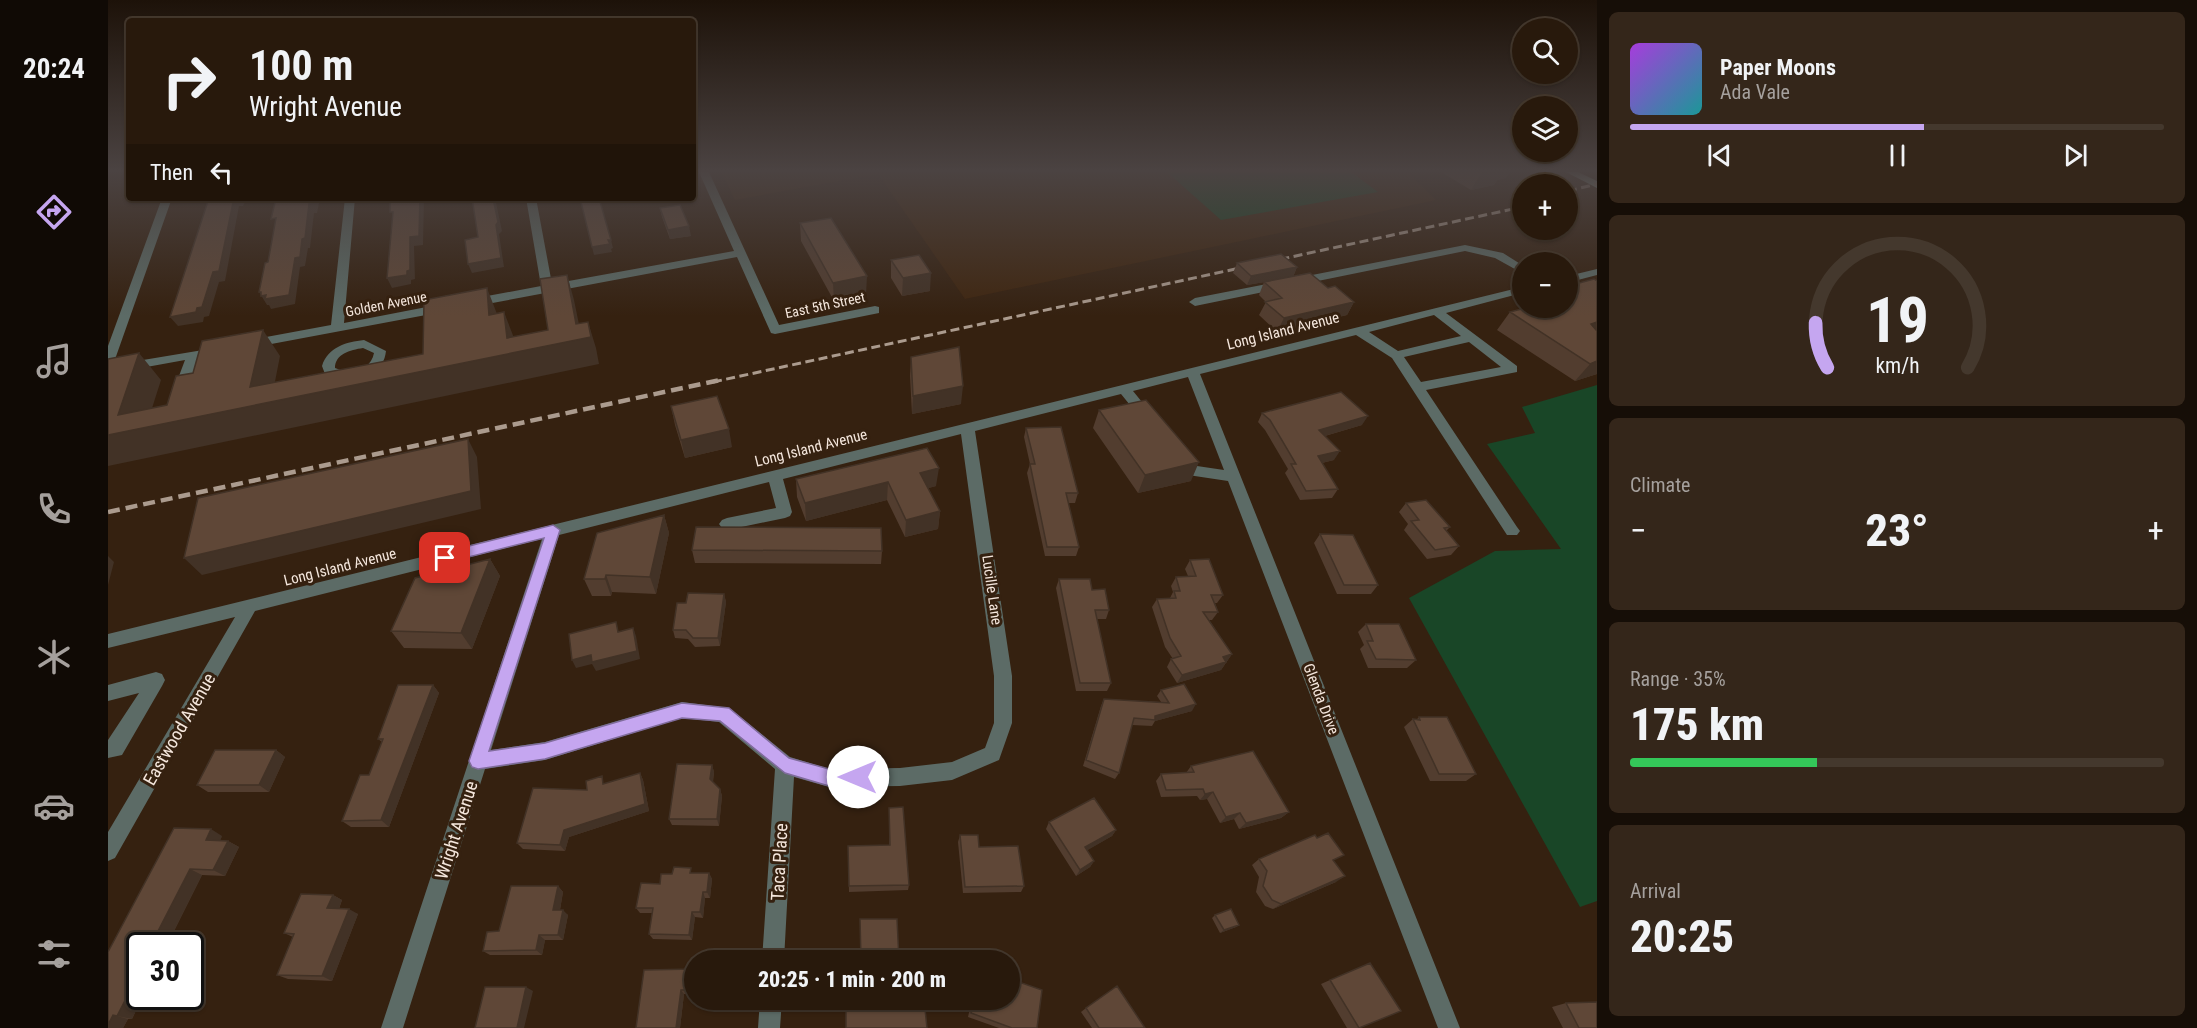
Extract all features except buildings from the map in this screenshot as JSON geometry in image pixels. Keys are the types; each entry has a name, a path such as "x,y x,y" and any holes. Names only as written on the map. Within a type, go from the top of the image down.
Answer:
{"street":[{"path":"108,363 159,220"},
{"path":"337,328 348,220"},
{"path":"535,220 547,288"},
{"name":"East 5th Street","path":"725,220 775,330 875,310"},
{"path":"1195,302 1465,248 1499,255 1512,263"},
{"name":"Golden Avenue","path":"108,370 739,252"},
{"path":"1578,277 1597,272"},
{"path":"1578,287 1597,301"},
{"name":"Long Island Avenue","path":"108,641 1123,387 1512,292"},
{"path":"1418,387 1512,369 1436,310"},
{"path":"356,345 358,324"},
{"path":"1356,330 1396,355 1512,531"},
{"path":"1396,355 1472,338"},
{"path":"180,394 193,355"},
{"name":"Glenda Drive","path":"1192,370 1449,1028"},
{"path":"1123,387 1157,428"},
{"name":"Lucille Lane","path":"785,765 829,778 900,777 952,771 992,754 1002,723 1003,676 967,426"},
{"path":"1171,445 1193,471 1234,477"},
{"path":"727,524 785,512 774,474"},
{"name":"Wright Avenue","path":"392,1028 553,530"},
{"name":"Eastwood Avenue","path":"108,851 249,607"},
{"path":"108,693 156,680 115,749 108,749"},
{"path":"478,761 545,751 682,710 723,714 785,765"},
{"name":"Taca Place","path":"774,950 785,765"},
{"path":"769,1028 770,1010"}],"shaded area":[{"path":"910,220 1341,220 965,299"}],"green space":[{"path":"1597,385 1597,901 1580,907 1409,598 1495,551 1561,549 1487,444 1535,433 1522,407"}],"railway":[{"path":"713,382 1462,220"},
{"path":"108,512 720,380"}],"route":[{"path":"445,558 553,530 478,761 545,751 682,710 723,714 785,765 829,778 858,777"}]}
